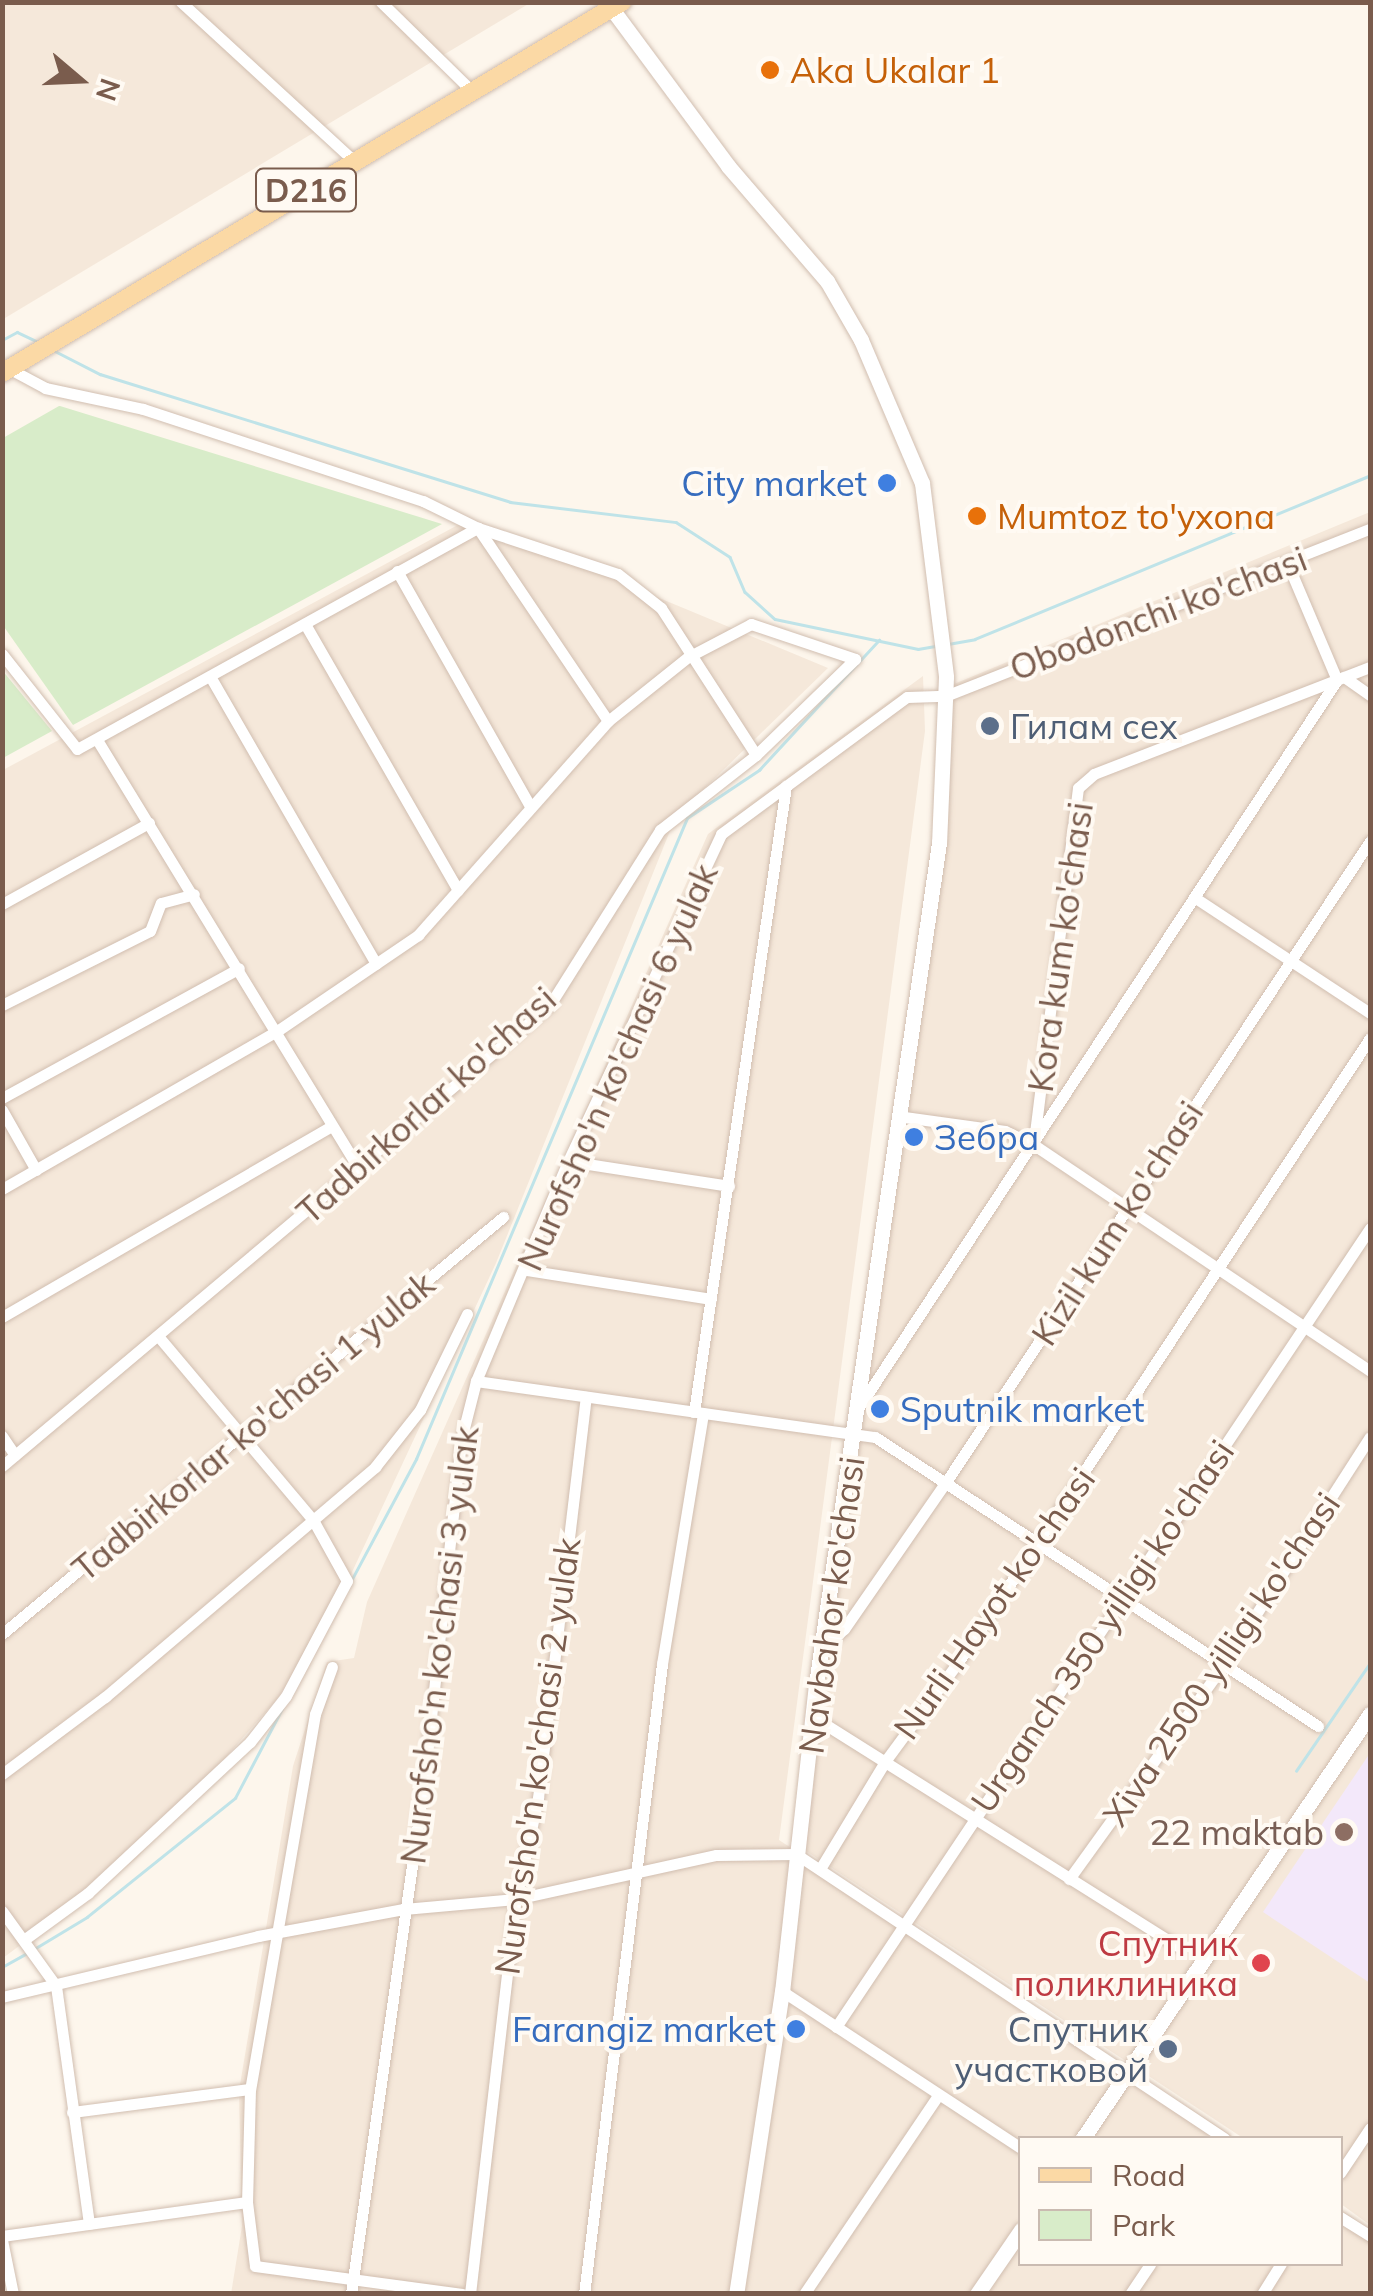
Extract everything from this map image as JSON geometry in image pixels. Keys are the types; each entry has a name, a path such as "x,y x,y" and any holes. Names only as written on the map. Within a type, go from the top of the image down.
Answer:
{"main road":[{"name":"D216","path":"6,371 616,5"},
{"name":"Navbahor ko'chasi","path":"616,5 728,166 826,281 860,340 922,483 946,677 939,843 812,1716 782,1992 736,2294"},
{"path":"1084,2136 1370,1714"},
{"path":"977,2294 1018,2233"}],"street":[{"path":"181,2 354,160"},
{"path":"382,2 472,92"},
{"path":"6,371 45,388 143,408 423,501 478,528 618,574 661,608 688,656 756,755"},
{"path":"2,654 77,749 99,742 478,528"},
{"path":"478,528 608,721"},
{"name":"Obodonchi ko'chasi","path":"945,696 1370,529"},
{"path":"1287,562 1340,679 1370,694"},
{"path":"397,571 530,806"},
{"path":"305,624 458,890"},
{"name":"Tadbirkorlar ko'chasi","path":"2,1466 549,1006 660,830 756,755 856,658 751,624 688,656"},
{"path":"2,1189 277,1031 418,935 608,721 688,656"},
{"name":"Kora kum ko'chasi","path":"1034,1145 1078,788 1094,774 1370,667"},
{"path":"211,678 376,964"},
{"name":"Kora kum ko'chasi","path":"859,1408 1340,679"},
{"name":"Nurofsho'n ko'chasi 6 yulak","path":"476,1381 526,1270 568,1161 721,834 907,697 945,696"},
{"path":"99,742 358,1168"},
{"path":"584,2294 712,1299 786,786"},
{"path":"2,904 149,823"},
{"name":"Kizil kum ko'chasi","path":"822,1649 844,1629 948,1479 1370,840"},
{"path":"2,1005 150,931 161,903 194,894"},
{"path":"1197,899 1370,1012"},
{"path":"2,1098 239,968"},
{"name":"Nurli Hayot ko'chasi","path":"820,1869 886,1760 1040,1539 1370,1038"},
{"path":"2,1110 36,1170"},
{"path":"897,1116 1005,1131 1034,1145 1370,1371"},
{"path":"2,1317 332,1126"},
{"path":"568,1161 729,1186"},
{"name":"Tadbirkorlar ko'chasi 1 yulak","path":"2,1634 503,1217"},
{"name":"Urganch 350 yilligi ko'chasi","path":"836,2027 901,1924 1370,1228"},
{"path":"526,1270 712,1299"},
{"path":"2,1774 105,1697 375,1467 420,1410 467,1314"},
{"path":"31,1948 233,1760 286,1696 347,1581 313,1520 158,1336"},
{"path":"476,1381 876,1437 1040,1539 1318,1726"},
{"name":"Nurofsho'n ko'chasi 3 yulak","path":"352,2287 404,1910 461,1440 476,1381"},
{"name":"Nurofsho'n ko'chasi 2 yulak","path":"470,2294 516,1899 538,1798 586,1397"},
{"path":"2,1436 15,1456"},
{"name":"Xiva 2500 yilligi ko'chasi","path":"1069,1879 1226,1661 1370,1438"},
{"path":"332,1667 315,1714 272,1934 250,2089 246,2202 255,2266 352,2287 462,2294"},
{"path":"812,1716 1177,1946"},
{"path":"2,1997 272,1934 404,1910 516,1899 716,1856 796,1854 1221,2136"},
{"path":"2,1911 56,1986 89,2224"},
{"path":"782,1992 1018,2147"},
{"path":"72,2112 250,2089"},
{"path":"804,2294 938,2095"},
{"path":"1343,2168 1370,2128"},
{"path":"13,2294 2,2238 246,2202"},
{"path":"1343,2219 1370,2236"},
{"path":"1130,2294 1149,2266"},
{"path":"1262,2294 1280,2266"}],"shaded area":[{"path":"2,3 530,3 5,318"},
{"path":"1370,512 1370,2225 1343,2205 1343,2136 1240,2136 791,1841 954,684"},
{"path":"469,519 828,668 676,816 496,1263 332,1615 277,1699 137,1858 3,1958 3,770"},
{"path":"923,676 925,731 779,1840 1232,2136 1018,2136 1018,2266 1343,2266 1343,2211 1370,2230 1370,2293 231,2294 242,2226 239,2091 293,1766 327,1662 354,1658 367,1602 708,834"},
{"name":"22 maktab","path":"1370,1753 1370,1983 1263,1912"}],"green space":[{"path":"59,406 442,524 73,725 2,624 3,438"},
{"path":"2,670 52,731 3,758 2,758"}],"waterway":[{"path":"2,340 17,332 36,341"},
{"path":"53,350 100,374 510,502 676,522 730,557 745,592 775,619 918,649 935,646"},
{"path":"948,644 975,639 1370,475"},
{"path":"352,1579 416,1459 687,818 759,770 879,640"},
{"path":"1296,1771 1370,1663"},
{"path":"34,1949 87,1917 235,1798 282,1709"},
{"path":"2,1967 27,1953"}],"place":[{"name":"Aka Ukalar 1","path":"770,70"},
{"name":"City market","path":"887,483"},
{"name":"Mumtoz to'yxona","path":"977,516"},
{"name":"Гилам сех","path":"990,726"},
{"name":"Зебра","path":"914,1137"},
{"name":"Sputnik market","path":"880,1409"},
{"name":"22 maktab","path":"1344,1832"},
{"name":"Спутник поликлиника","path":"1261,1963"},
{"name":"Farangiz market","path":"796,2029"},
{"name":"Спутник участковой","path":"1168,2049"}]}
